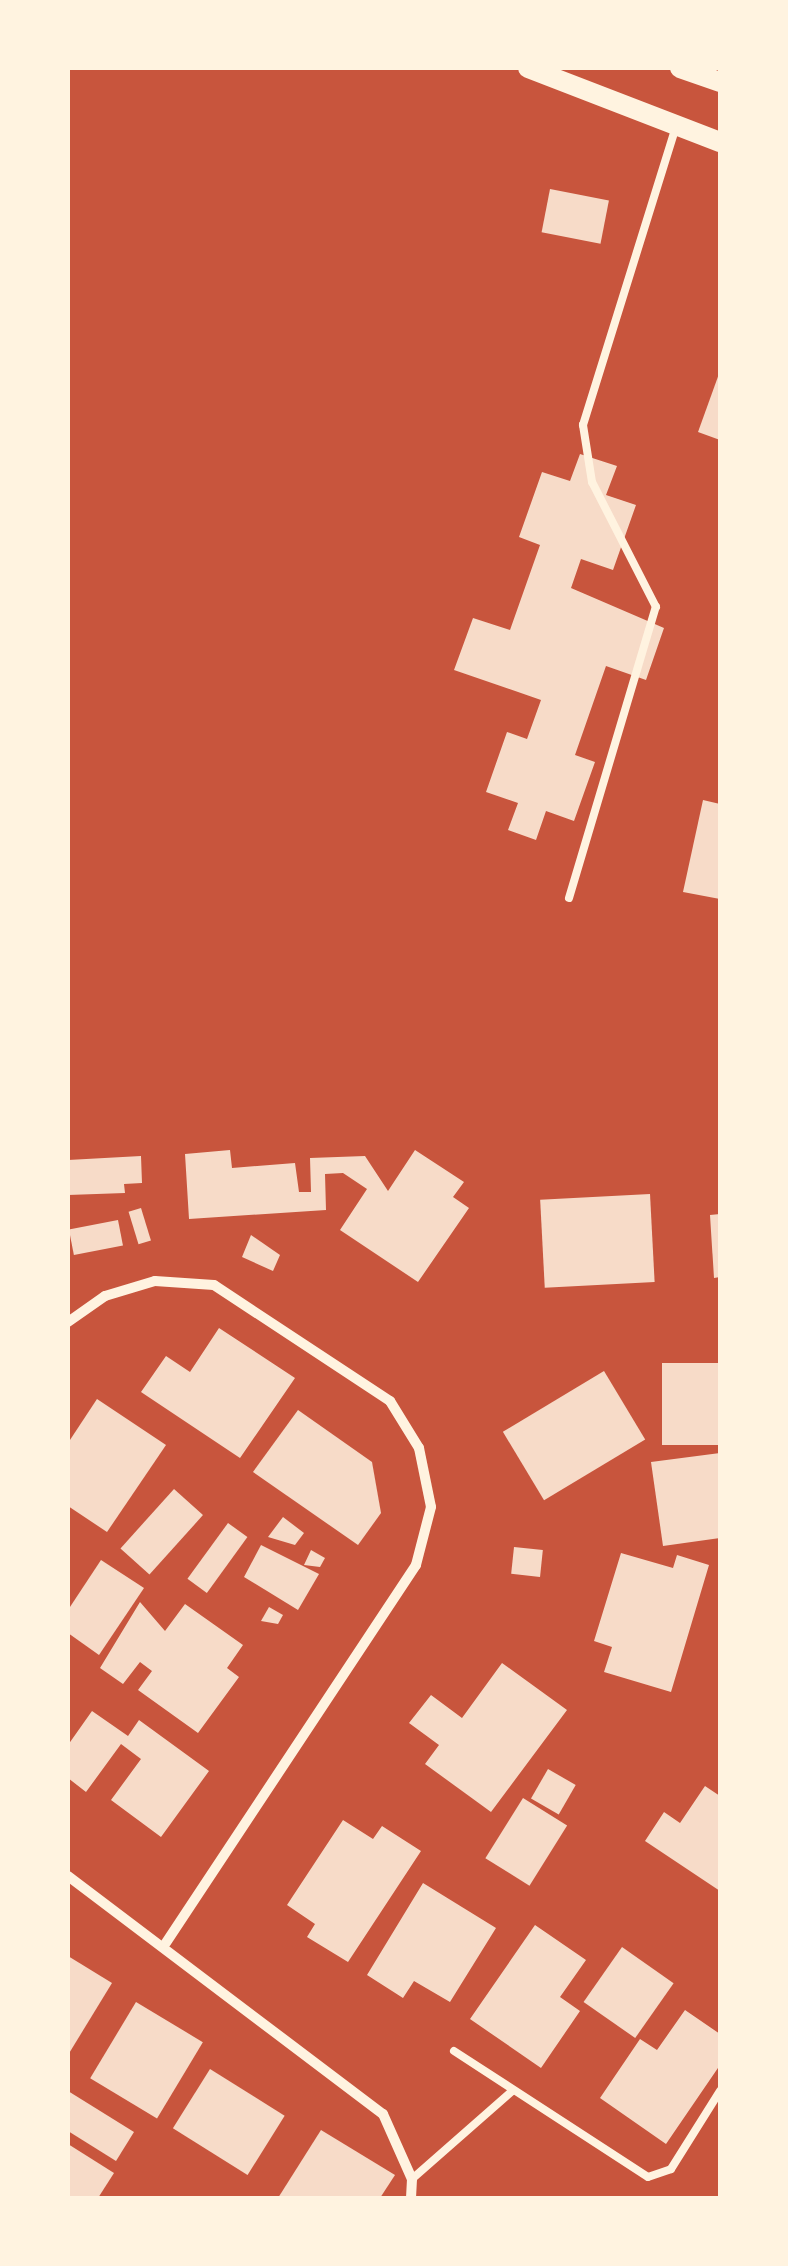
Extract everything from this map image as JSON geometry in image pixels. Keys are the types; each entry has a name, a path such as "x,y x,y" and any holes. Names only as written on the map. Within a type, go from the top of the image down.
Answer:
{"main road":[{"path":"528,68 676,130 720,142"},
{"path":"680,68 720,82"}],"street":[{"path":"68,1322 104,1296 154,1282 214,1286 390,1400 420,1448 431,1507 416,1564 166,1944"},
{"path":"68,1876 166,1944 383,2114 412,2179 411,2198"}],"lane":[{"path":"570,898 656,607 592,482 583,425 676,130"},
{"path":"454,2051 512,2091 660,2177 720,2091"},
{"path":"412,2179 512,2091"}],"building":[{"path":"550,189 609,200 601,244 542,232"},
{"path":"720,371 720,440 698,432"},
{"path":"580,454 617,466 606,495 636,505 613,570 581,559 571,588 664,628 646,680 606,666 575,755 595,762 574,821 546,811 536,840 508,830 518,803 486,792 507,732 527,739 541,700 454,670 473,618 510,630 540,545 519,537 542,472 570,481"},
{"path":"703,800 720,804 720,899 683,892"},
{"path":"230,1150 232,1168 295,1163 299,1192 311,1192 310,1158 365,1156 388,1191 415,1150 464,1182 453,1197 469,1208 418,1282 340,1230 367,1189 343,1173 325,1174 326,1210 189,1219 185,1154"},
{"path":"141,1156 142,1183 124,1184 125,1193 68,1195 68,1160"},
{"path":"650,1194 655,1282 545,1288 540,1200"},
{"path":"141,1208 151,1241 139,1244 129,1212"},
{"path":"720,1214 720,1277 714,1278 710,1215"},
{"path":"118,1220 123,1246 74,1255 69,1230"},
{"path":"251,1235 280,1255 273,1271 242,1257"},
{"path":"219,1328 295,1378 240,1458 141,1392 166,1356 190,1372"},
{"path":"662,1363 720,1363 720,1445 662,1445"},
{"path":"604,1371 645,1440 544,1500 503,1432"},
{"path":"97,1399 166,1445 107,1532 68,1506 68,1443"},
{"path":"298,1410 372,1462 381,1513 358,1545 253,1472"},
{"path":"720,1453 720,1538 663,1546 651,1462"},
{"path":"174,1489 203,1515 149,1575 120,1548"},
{"path":"283,1517 304,1533 295,1545 268,1537"},
{"path":"228,1523 247,1537 207,1593 187,1579"},
{"path":"261,1545 319,1574 298,1610 244,1577"},
{"path":"514,1547 543,1550 540,1577 511,1574"},
{"path":"311,1550 325,1558 320,1567 304,1565"},
{"path":"621,1553 673,1568 677,1555 709,1565 671,1692 604,1672 612,1647 594,1641"},
{"path":"101,1560 144,1588 99,1655 68,1633 68,1610"},
{"path":"140,1602 165,1631 185,1604 243,1645 227,1668 239,1677 198,1733 138,1690 152,1671 140,1662 123,1684 100,1668"},
{"path":"269,1607 283,1615 278,1624 261,1621"},
{"path":"502,1663 567,1710 491,1812 425,1764 439,1745 409,1723 431,1695 462,1718"},
{"path":"92,1711 128,1736 139,1720 209,1771 161,1837 111,1800 141,1759 121,1744 86,1792 68,1778 68,1745"},
{"path":"548,1769 576,1785 559,1814 531,1798"},
{"path":"705,1786 720,1796 720,1891 645,1841 664,1812 680,1823"},
{"path":"523,1798 567,1826 529,1886 485,1858"},
{"path":"343,1820 373,1839 382,1826 421,1851 348,1962 307,1937 315,1924 287,1905"},
{"path":"423,1883 496,1928 450,2002 414,1981 403,1998 367,1975"},
{"path":"535,1925 586,1960 560,1997 580,2011 541,2068 470,2019"},
{"path":"622,1947 674,1983 635,2038 584,2002"},
{"path":"68,1956 112,1983 68,2055"},
{"path":"136,2002 203,2042 157,2118 90,2078"},
{"path":"685,2010 720,2034 720,2065 666,2144 600,2098 640,2039 657,2050"},
{"path":"210,2069 285,2116 248,2175 173,2128"},
{"path":"68,2091 134,2132 116,2161 68,2131"},
{"path":"321,2130 395,2175 380,2198 278,2198"},
{"path":"68,2144 114,2173 98,2198 68,2198"}]}
